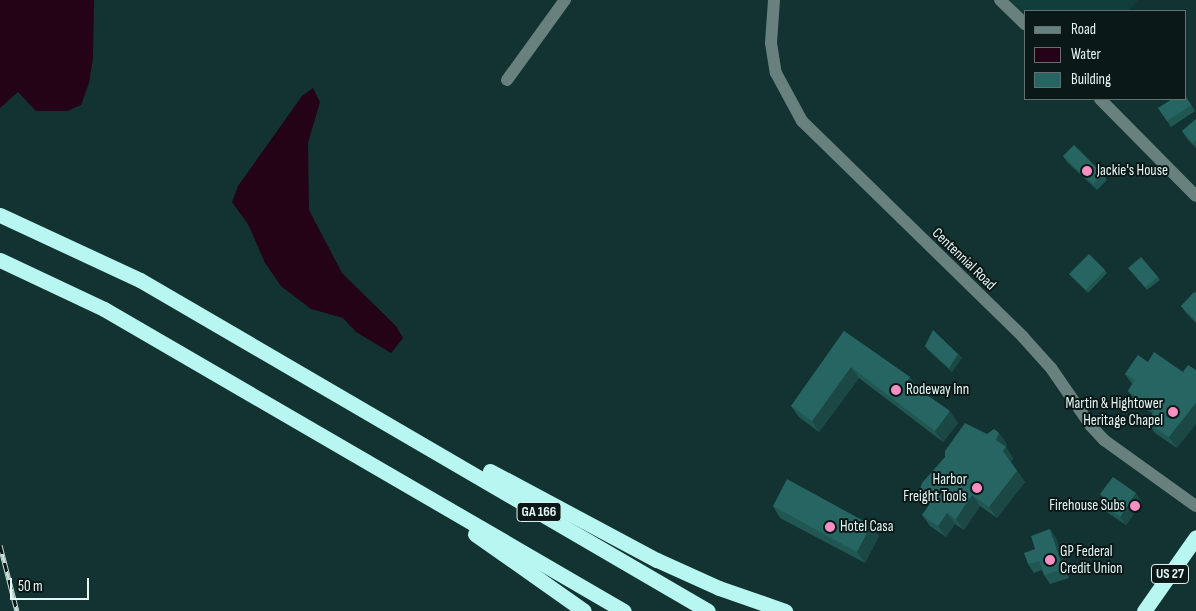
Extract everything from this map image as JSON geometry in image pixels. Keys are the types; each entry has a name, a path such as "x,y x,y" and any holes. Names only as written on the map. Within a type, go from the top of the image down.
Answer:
{"highway":[{"path":"0,214 140,280 370,412 433,438 543,501 657,560 719,588 785,611"},
{"path":"0,260 104,309 424,495 584,611"},
{"name":"GA 166","path":"370,412 708,611"},
{"name":"GA 166","path":"424,495 624,611"},
{"name":"US 27","path":"1144,611 1196,537"}],"street":[{"path":"507,80 565,0"},
{"name":"Centennial Road","path":"774,0 771,43 776,73 802,121 1022,337 1051,368 1090,426 1104,440 1196,506"},
{"path":"1000,0 1024,23"},
{"path":"1101,100 1196,196"}],"shaded area":[{"path":"1010,0 1138,0 1130,10 1024,10 1024,13"}],"water":[{"path":"0,0 94,0 93,58 89,83 81,105 67,111 36,111 18,92 0,108"},
{"path":"313,88 320,102 308,143 309,210 342,273 396,326 403,338 391,353 356,332 343,318 311,309 281,286 265,263 248,224 232,202 238,186 302,96"}],"building":[{"path":"1186,98 1191,105 1167,121 1158,108 1170,100 1186,100"},
{"path":"1196,119 1196,140 1193,143 1182,131"},
{"name":"Jackie's House","path":"1074,145 1103,174 1093,184 1063,156"},
{"path":"1089,254 1105,270 1086,290 1069,274"},
{"path":"1141,257 1158,277 1145,287 1128,268"},
{"path":"1194,292 1196,293 1196,321 1181,306"},
{"path":"933,330 958,354 949,368 925,346"},
{"name":"Rodeway Inn","path":"844,331 910,377 907,381 950,411 935,431 851,367 812,421 791,406"},
{"name":"Martin & Hightower Heritage Chapel","path":"1154,352 1183,372 1188,365 1196,370 1196,403 1169,437 1147,422 1155,410 1128,391 1135,380 1125,374 1138,355 1148,362"},
{"name":"Harbor Freight Tools","path":"965,423 987,434 994,429 999,433 996,440 1006,447 1003,451 1017,471 989,507 972,495 956,519 947,513 938,526 922,515 932,501 919,493 922,483 945,457 945,451"},
{"path":"1113,477 1136,493 1120,517 1102,504 1107,499 1100,494"},
{"name":"Hotel Casa","path":"787,479 871,525 857,552 773,506"},
{"path":"1050,529 1063,569 1044,575 1039,561 1028,564 1024,553 1035,549 1031,536"}],"railway":[{"path":"0,545 17,611"}],"place":[{"name":"Jackie's House","path":"1087,171"},
{"name":"Rodeway Inn","path":"896,390"},
{"name":"Martin & Hightower Heritage Chapel","path":"1173,412"},
{"name":"Harbor Freight Tools","path":"977,488"},
{"name":"Firehouse Subs","path":"1135,506"},
{"name":"Hotel Casa","path":"830,527"},
{"name":"GP Federal Credit Union","path":"1050,560"}]}
